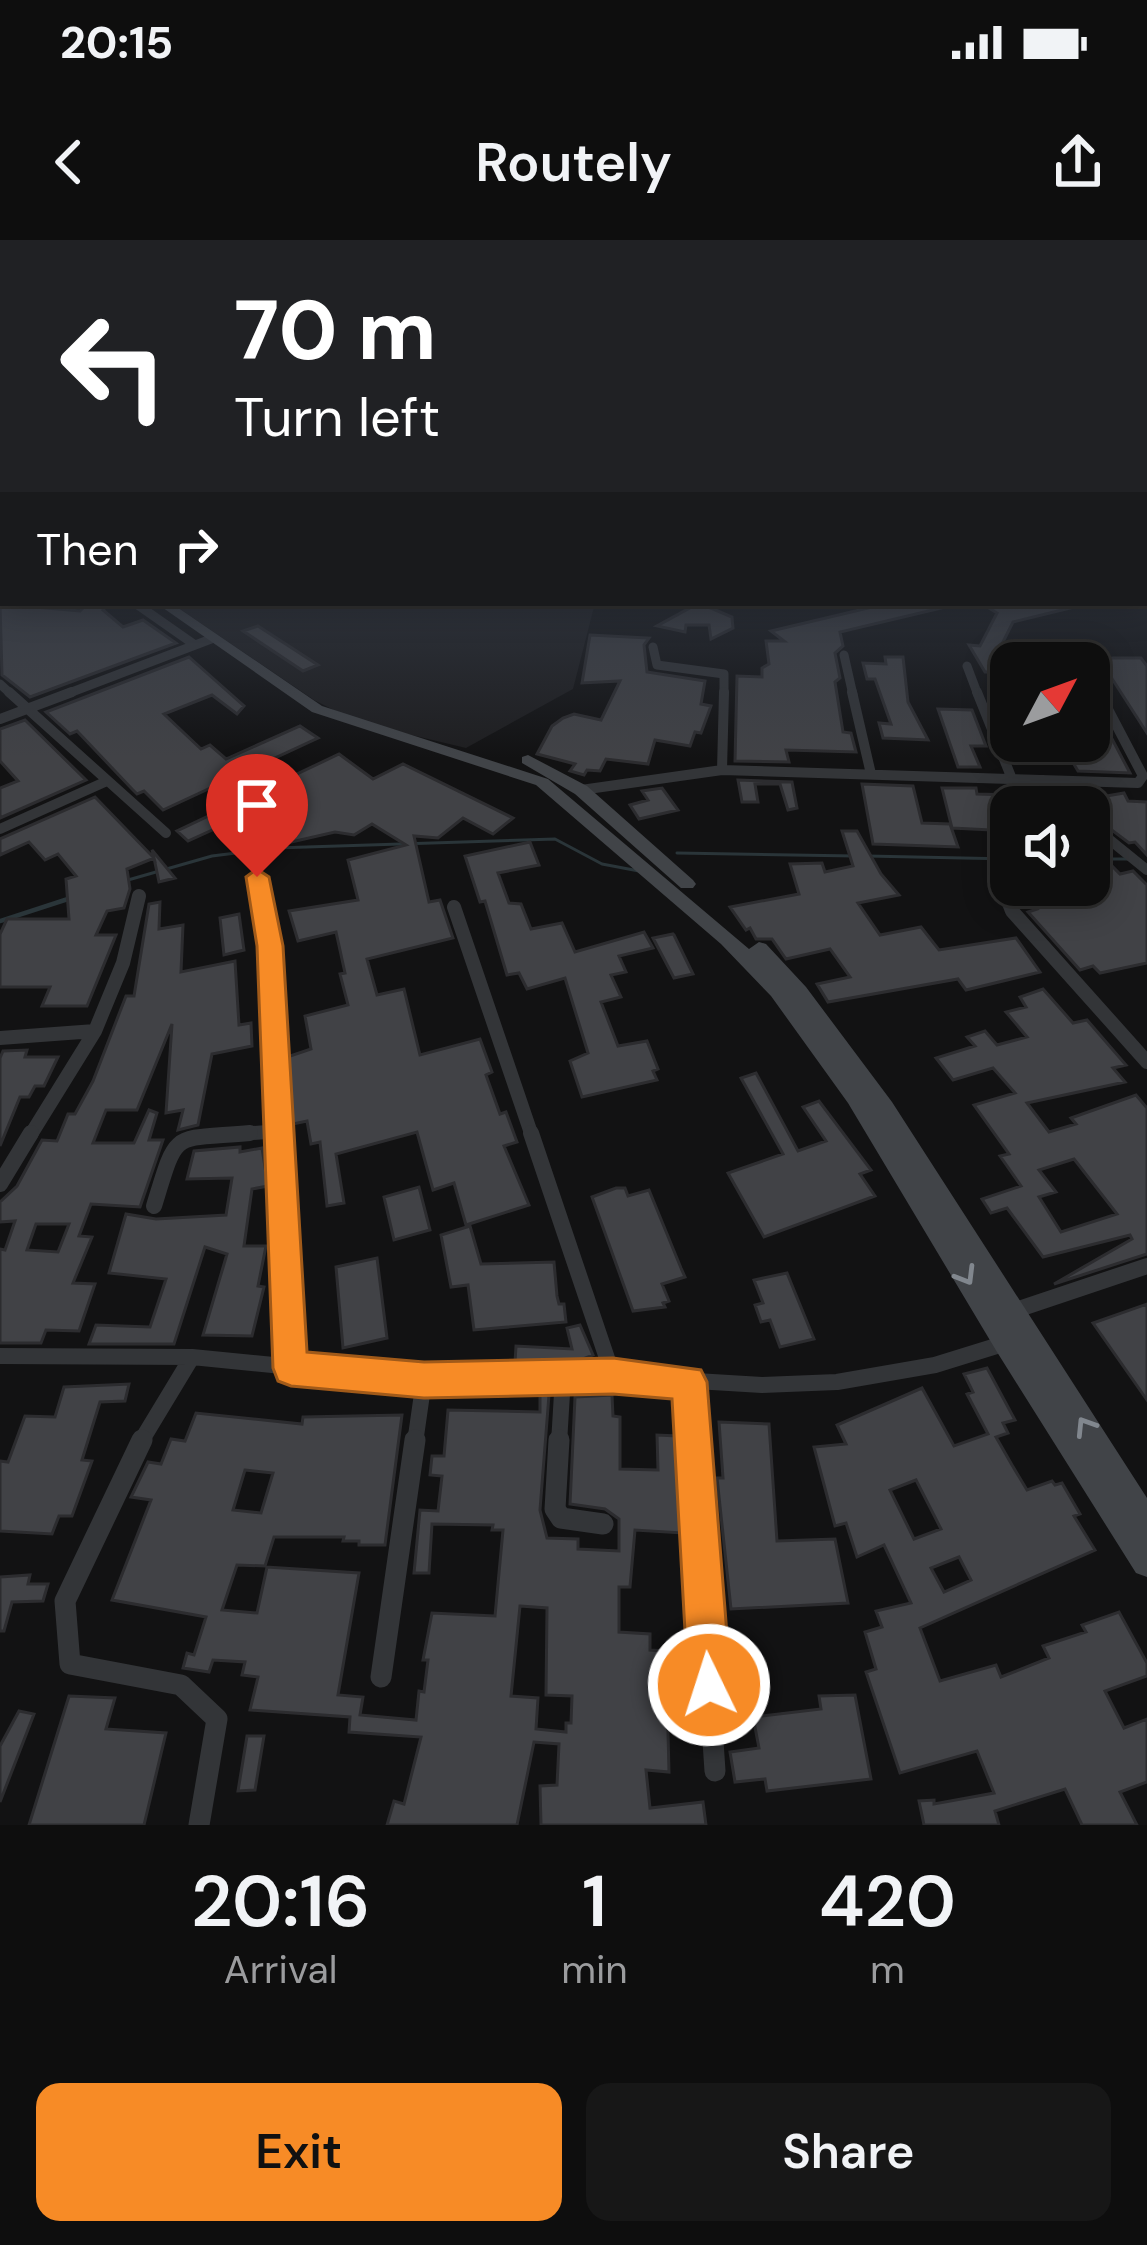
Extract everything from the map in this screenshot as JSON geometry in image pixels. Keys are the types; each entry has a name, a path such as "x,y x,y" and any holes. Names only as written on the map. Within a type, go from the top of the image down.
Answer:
{"main road":[{"path":"169,610 203,642 316,709 542,782 674,890 767,977 856,1097 1147,1562"},
{"path":"187,610 327,703 527,760 581,790 742,934 799,992 884,1109 1147,1525"}],"street":[{"path":"147,610 203,642"},
{"path":"0,719 203,642"},
{"path":"653,647 657,665 724,674 722,770"},
{"path":"844,655 871,774"},
{"path":"967,666 1012,779"},
{"path":"0,684 166,833"},
{"path":"581,790 722,770 1142,780 1110,715"},
{"path":"1043,780 1049,786"},
{"path":"0,830 107,781"},
{"path":"1110,840 1144,868"},
{"path":"257,877 270,946 291,1368"},
{"path":"0,1184 95,1031 123,963 139,896"},
{"path":"1010,906 1147,1062"},
{"path":"454,907 613,1376"},
{"path":"0,1038 95,1031"},
{"path":"154,1206 172,1148 182,1139 280,1131"},
{"path":"1013,1312 1147,1266"},
{"path":"0,1356 192,1357 424,1380 613,1376 689,1382 837,1382 935,1365 1006,1343"},
{"path":"192,1357 141,1441 65,1601 64,1628 70,1664 181,1685 217,1719 199,1825"},
{"path":"563,1377 555,1509 561,1518 603,1524"},
{"path":"381,1677 424,1380"},
{"path":"689,1382 715,1772"}],"shaded area":[{"path":"181,610 593,610 573,689 466,748 357,722 314,700"}],"building":[{"path":"0,610 103,610 123,627 143,620 176,643 30,697 2,675"},
{"path":"686,610 715,610 732,617 733,628 711,639 709,625 686,625 685,632 657,626"},
{"path":"860,610 933,610 840,632 843,646 835,653 840,678 835,682 843,732 851,733 856,752 786,750 789,762 735,761 737,676 762,677 762,668 769,664 766,641 784,641 771,631"},
{"path":"992,610 1062,610 1013,622 1003,642 990,642 990,672 985,672 969,645 980,646 997,613"},
{"path":"258,626 318,665 303,671 243,631"},
{"path":"590,635 649,638 644,645 647,672 705,681 701,704 711,706 701,733 695,732 690,746 655,740 648,764 606,759 600,771 587,770 584,775 570,771 575,764 537,754 552,726 563,718 574,714 601,720 620,681 582,683"},
{"path":"189,657 244,706 237,714 212,695 164,714 201,749 210,745 226,759 300,726 318,738 163,810 144,791 137,794 77,731 70,734 46,712"},
{"path":"885,657 903,657 908,702 928,740 883,738 879,723 891,724 875,679 867,679 863,663 886,664"},
{"path":"1110,658 1141,658 1147,666 1147,733 1110,676"},
{"path":"938,709 972,710 986,746 971,746 980,767 958,767"},
{"path":"25,720 86,780 0,818 0,788 18,781 0,761 0,729"},
{"path":"1110,735 1130,773 1078,771 1073,762 1110,762"},
{"path":"339,754 373,779 403,764 513,818 493,834 463,818 438,838 414,836 429,902 440,900 453,938 367,959 377,995 404,989 420,1055 480,1039 500,1114 506,1112 517,1142 504,1146 529,1205 466,1225 454,1183 433,1190 417,1132 336,1154 344,1203 327,1206 320,1142 311,1144 307,1121 293,1124 287,1057 311,1049 305,1016 348,1005 340,974 345,973 336,932 298,941 289,911 358,900 348,860 406,845 372,824 354,835 335,832 287,843 280,829 250,840 243,827 223,831 219,827 188,841 177,831"},
{"path":"738,780 792,782 797,808 788,810 780,784 755,784 758,802 742,802"},
{"path":"862,784 913,786 922,823 950,824 958,847 873,844"},
{"path":"662,788 678,810 639,819 630,805 648,800 642,791"},
{"path":"942,788 976,788 977,794 990,794 990,830 952,828"},
{"path":"1124,793 1128,801 1147,802 1147,855 1135,842 1129,843 1110,829 1110,795"},
{"path":"95,797 154,858 127,869 130,889 124,908 107,911 96,935 116,935 87,1006 42,1006 50,987 0,987 0,934 7,919 69,919 66,879 76,876 58,854 45,860 29,842 0,855 0,839"},
{"path":"842,831 857,831 899,895 858,903 880,935 921,927 939,950 1016,938 1040,972 966,990 958,979 828,1002 817,984 850,977 830,949 786,959 772,939 756,939 750,928 746,930 730,907 799,894 790,864 822,863 825,872 853,866"},
{"path":"530,842 539,865 498,873 509,903 521,904 531,929 562,923 575,952 644,932 653,948 619,956 626,972 611,975 621,997 601,1002 618,1046 647,1041 658,1069 653,1071 657,1080 582,1097 570,1061 588,1053 565,978 527,989 519,973 507,975 485,901 480,902 465,856"},
{"path":"152,850 175,878 159,882"},
{"path":"1110,866 1120,874 1133,871 1147,885 1147,963 1100,973 1093,966 1080,970 1028,912 1037,909 1034,906 1110,906"},
{"path":"160,902 159,929 183,925 181,972 235,961 239,1025 251,1023 252,1046 212,1054 198,1125 178,1130 183,1110 166,1113 172,1024 137,1110 106,1110 93,1143 134,1143 149,1110 157,1113 149,1140 163,1140 140,1207 91,1204 79,1236 92,1237 73,1283 95,1284 79,1331 46,1330 41,1343 0,1343 0,1249 5,1250 15,1221 0,1222 0,1202 17,1186 42,1140 57,1141 68,1114 75,1114 93,1081 126,996 134,996 149,904","holes":["36,1224 69,1224 58,1252 27,1250"]},
{"path":"239,914 244,950 224,955 220,918"},
{"path":"673,934 693,974 674,978 653,938"},
{"path":"1043,989 1073,1023 1087,1020 1126,1065 1113,1068 1125,1082 1027,1103 1049,1132 1076,1124 1071,1118 1136,1095 1147,1108 1147,1254 1054,1284 1132,1239 1130,1235 1043,1257 1007,1208 991,1213 982,1199 1021,1186 1000,1156 1009,1154 974,1105 1015,1093 993,1068 953,1080 936,1058 975,1046 967,1037 985,1031 997,1045 1027,1037 1006,1012 1026,1007 1020,997","holes":["1074,1159 1117,1214 1061,1232 1039,1197 1056,1192 1039,1170"]},
{"path":"27,1050 25,1057 58,1057 44,1086 35,1086 29,1097 20,1097 0,1146 0,1058 3,1051"},
{"path":"756,1073 798,1151 826,1141 803,1107 819,1101 871,1170 860,1174 875,1196 764,1237 728,1173 783,1154 741,1078"},
{"path":"240,1147 240,1152 262,1148 268,1186 252,1189 244,1246 266,1246 258,1286 264,1287 252,1336 203,1335 227,1254 205,1247 174,1344 89,1344 96,1325 150,1327 166,1279 109,1273 126,1214 156,1219 226,1215 232,1178 187,1179 194,1151"},
{"path":"419,1187 430,1230 394,1240 384,1197"},
{"path":"625,1188 628,1196 649,1190 685,1277 662,1284 669,1301 663,1303 665,1307 633,1311 592,1197"},
{"path":"470,1226 481,1264 554,1262 557,1296 559,1304 564,1304 566,1322 474,1330 468,1285 451,1287 441,1235"},
{"path":"377,1258 387,1338 343,1348 336,1267"},
{"path":"787,1273 814,1339 780,1347 770,1320 761,1322 755,1305 763,1303 754,1280"},
{"path":"1147,1304 1147,1400 1093,1323"},
{"path":"580,1325 593,1355 571,1364 515,1362 516,1346 572,1349 567,1328"},
{"path":"987,1368 1015,1420 1003,1423 1008,1433 996,1437 1012,1465 1027,1490 1052,1481 1062,1483 1080,1514 1074,1516 1095,1550 920,1628 940,1681 996,1665 1001,1677 1049,1658 1043,1646 1086,1632 1082,1625 1119,1612 1147,1663 1147,1676 1105,1691 1124,1728 1147,1719 1147,1782 1120,1792 1137,1825 1082,1825 1065,1789 995,1811 999,1825 924,1825 919,1801 934,1800 934,1804 994,1793 977,1751 900,1773 866,1672 876,1669 865,1632 882,1627 876,1611 911,1603 884,1545 857,1557 846,1523 835,1526 814,1447 846,1444 837,1425 922,1388 954,1446 988,1434 967,1394 973,1392 964,1374","holes":["916,1480 941,1529 914,1539 890,1490","959,1557 971,1580 944,1592 931,1568"]},
{"path":"129,1384 125,1401 100,1402 82,1460 92,1461 72,1516 59,1516 52,1534 0,1531 0,1461 8,1462 25,1416 55,1417 64,1387"},
{"path":"540,1395 549,1395 540,1510 547,1538 578,1539 578,1549 619,1551 619,1519 605,1509 570,1504 575,1397 612,1395 613,1416 620,1417 620,1469 658,1470 657,1435 678,1436 682,1533 635,1530 630,1587 619,1587 619,1632 650,1634 650,1650 666,1651 669,1772 646,1770 650,1808 703,1802 706,1825 541,1825 540,1786 557,1785 559,1744 534,1742 517,1825 387,1825 394,1801 404,1804 421,1737 349,1732 350,1717 250,1710 258,1677 242,1675 245,1662 213,1660 209,1672 183,1668 187,1653 194,1655 206,1617 112,1600 151,1500 131,1497 148,1462 161,1464 171,1439 185,1441 196,1413 302,1424 303,1417 402,1415 385,1545 359,1545 359,1541 343,1541 344,1537 274,1537 265,1566 237,1565 222,1610 257,1613 267,1567 359,1573 338,1695 363,1697 360,1715 416,1720 419,1691 424,1692 428,1660 423,1660 432,1613 495,1616 503,1530 492,1530 493,1525 432,1524 429,1573 414,1573 420,1510 438,1511 442,1476 430,1475 432,1456 444,1456 448,1410 540,1412","holes":["245,1470 273,1473 261,1513 233,1510","520,1606 547,1608 546,1695 572,1696 566,1732 536,1729 538,1698 511,1696"]},
{"path":"719,1422 769,1424 777,1541 835,1539 848,1603 731,1609 717,1478 723,1478"},
{"path":"30,1575 28,1584 48,1584 43,1601 12,1602 4,1631 0,1631 0,1577"},
{"path":"855,1695 871,1779 767,1791 765,1779 735,1782 730,1752 759,1748 753,1717 821,1709 819,1696"},
{"path":"69,1696 115,1698 106,1729 166,1733 144,1825 29,1825"},
{"path":"19,1711 34,1714 0,1802 0,1746"},
{"path":"247,1736 264,1736 255,1790 238,1791"}],"waterway":[{"path":"128,880 212,856 275,848 555,839 602,864 639,871"},
{"path":"677,853 855,856"},
{"path":"867,856 990,859"},
{"path":"1110,859 1127,859"},
{"path":"0,921 71,898"}],"route":[{"path":"257,877 270,946 291,1368 424,1380 613,1376 689,1382 709,1685"}]}
